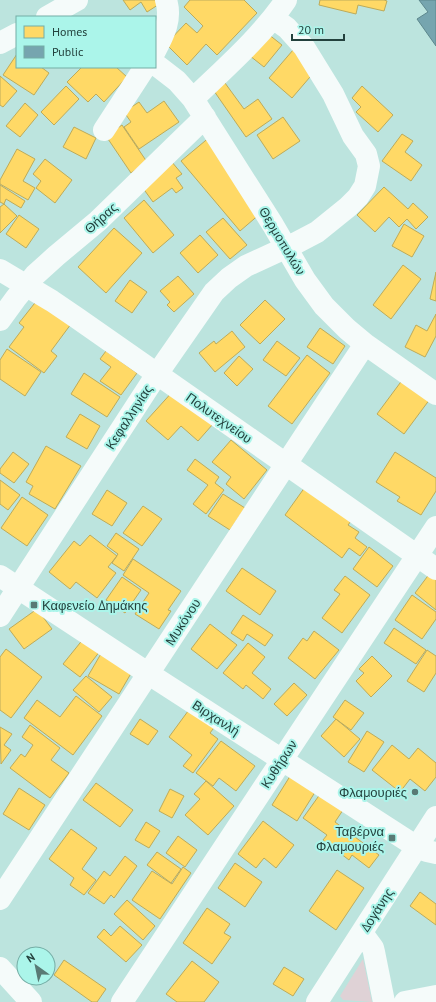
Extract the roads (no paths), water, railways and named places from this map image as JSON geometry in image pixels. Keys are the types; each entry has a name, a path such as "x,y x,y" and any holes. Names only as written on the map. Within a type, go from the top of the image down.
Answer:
{"street":[{"path":"49,16 77,0"},
{"path":"156,49 167,22 168,15 166,0"},
{"path":"193,99 273,18 286,0"},
{"name":"Κεφαλληνίας","path":"0,616 157,374 205,303 220,285 246,266 317,232 348,208 365,186 369,166 366,154 354,136 333,94 304,48 287,28 273,18"},
{"path":"0,43 16,35"},
{"name":"Θερμοπυλών","path":"156,65 177,81 193,99 287,247 305,280 324,306 347,329 365,344 436,394"},
{"path":"104,130 144,68"},
{"name":"Θήρας","path":"0,320 26,285 56,256 114,206 205,117"},
{"name":"Πολυτεχνείου","path":"0,270 52,302 157,374 286,466 436,569"},
{"name":"Μυκόνου","path":"0,899 365,344"},
{"name":"Κυθήρων","path":"122,1002 436,527"},
{"name":"Βιρχανλή","path":"0,576 282,760 426,850"},
{"name":"Δογάνης","path":"317,1002 362,933 426,850 436,817"},
{"path":"362,933 373,948 384,1002"},
{"path":"0,968 31,1002"},
{"path":"405,1002 436,996"}],"place":[{"name":"Καφενείο Δημάκης","path":"34,605"},
{"name":"Φλαμουριές","path":"415,792"},
{"name":"Ταβέρνα Φλαμουριές","path":"392,838"}]}
